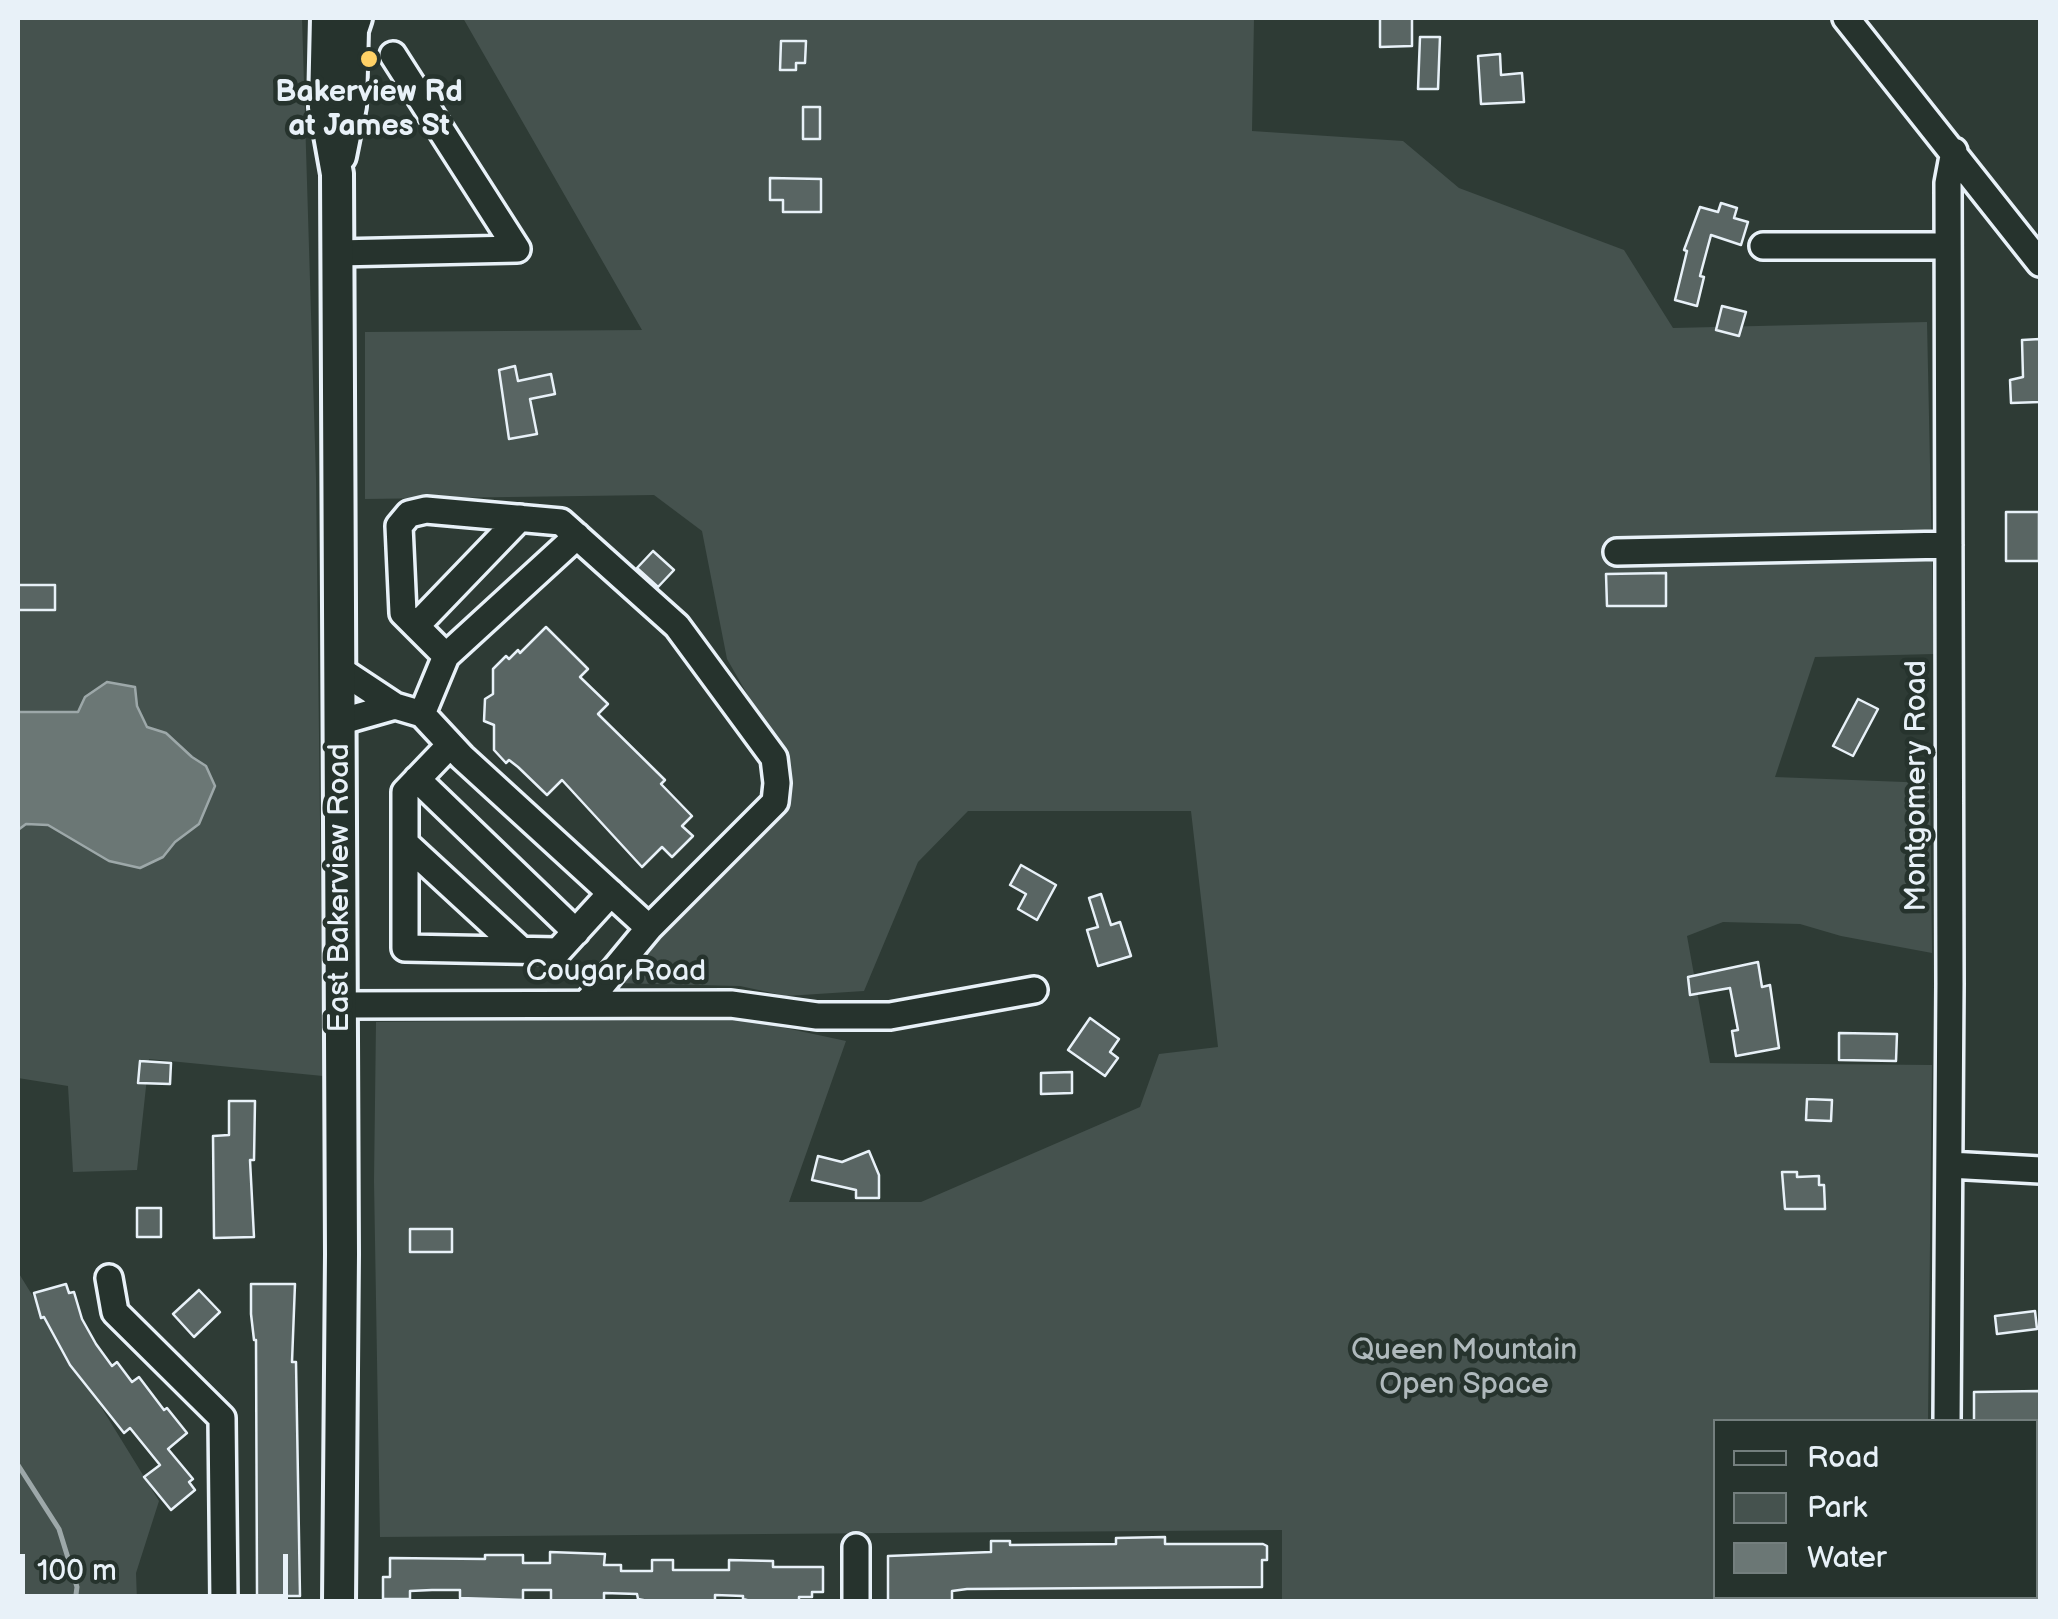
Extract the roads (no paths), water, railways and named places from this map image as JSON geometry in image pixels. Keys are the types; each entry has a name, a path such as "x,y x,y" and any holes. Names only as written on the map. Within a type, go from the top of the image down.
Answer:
{"main road":[{"name":"East Bakerview Road","path":"327,18 325,108 337,174 341,1005 338,1602"},
{"name":"East Bakerview Road","path":"337,174 350,106 352,30 356,18"}],"street":[{"path":"1846,18 2040,264"},
{"path":"337,253 517,249 393,55"},
{"name":"Montgomery Road","path":"1948,1419 1948,183 1954,151"},
{"path":"1764,246 1948,246"},
{"path":"446,656 403,613 398,542 399,526 409,514 426,510 561,522 677,626 774,758 775,802 649,928 586,1004"},
{"path":"416,626 520,518"},
{"path":"422,714 446,656 577,536"},
{"path":"1618,552 1949,545"},
{"path":"339,668 395,706 422,714 649,928"},
{"path":"339,722 395,706"},
{"path":"450,744 404,792 404,948 558,951 612,893"},
{"path":"417,779 576,932"},
{"path":"404,843 519,948"},
{"name":"Cougar Road","path":"341,1005 732,1004 817,1016 890,1016 1034,990"},
{"path":"1949,1165 2040,1170"},
{"path":"109,1278 114,1312 222,1418 224,1602"},
{"path":"856,1547 856,1602"}],"water":[{"path":"107,682 135,687 137,706 147,727 166,733 206,766 215,786 199,824 163,857 140,868 109,861 48,825 26,824 18,830 18,712 78,712 85,697"}],"waterway":[{"path":"18,1465 59,1529 77,1587 75,1602"}],"place":[{"name":"Bakerview Rd at James St","path":"369,59"}],"park label":[{"name":"Queen Mountain Open Space","path":"1464,1368"}]}
